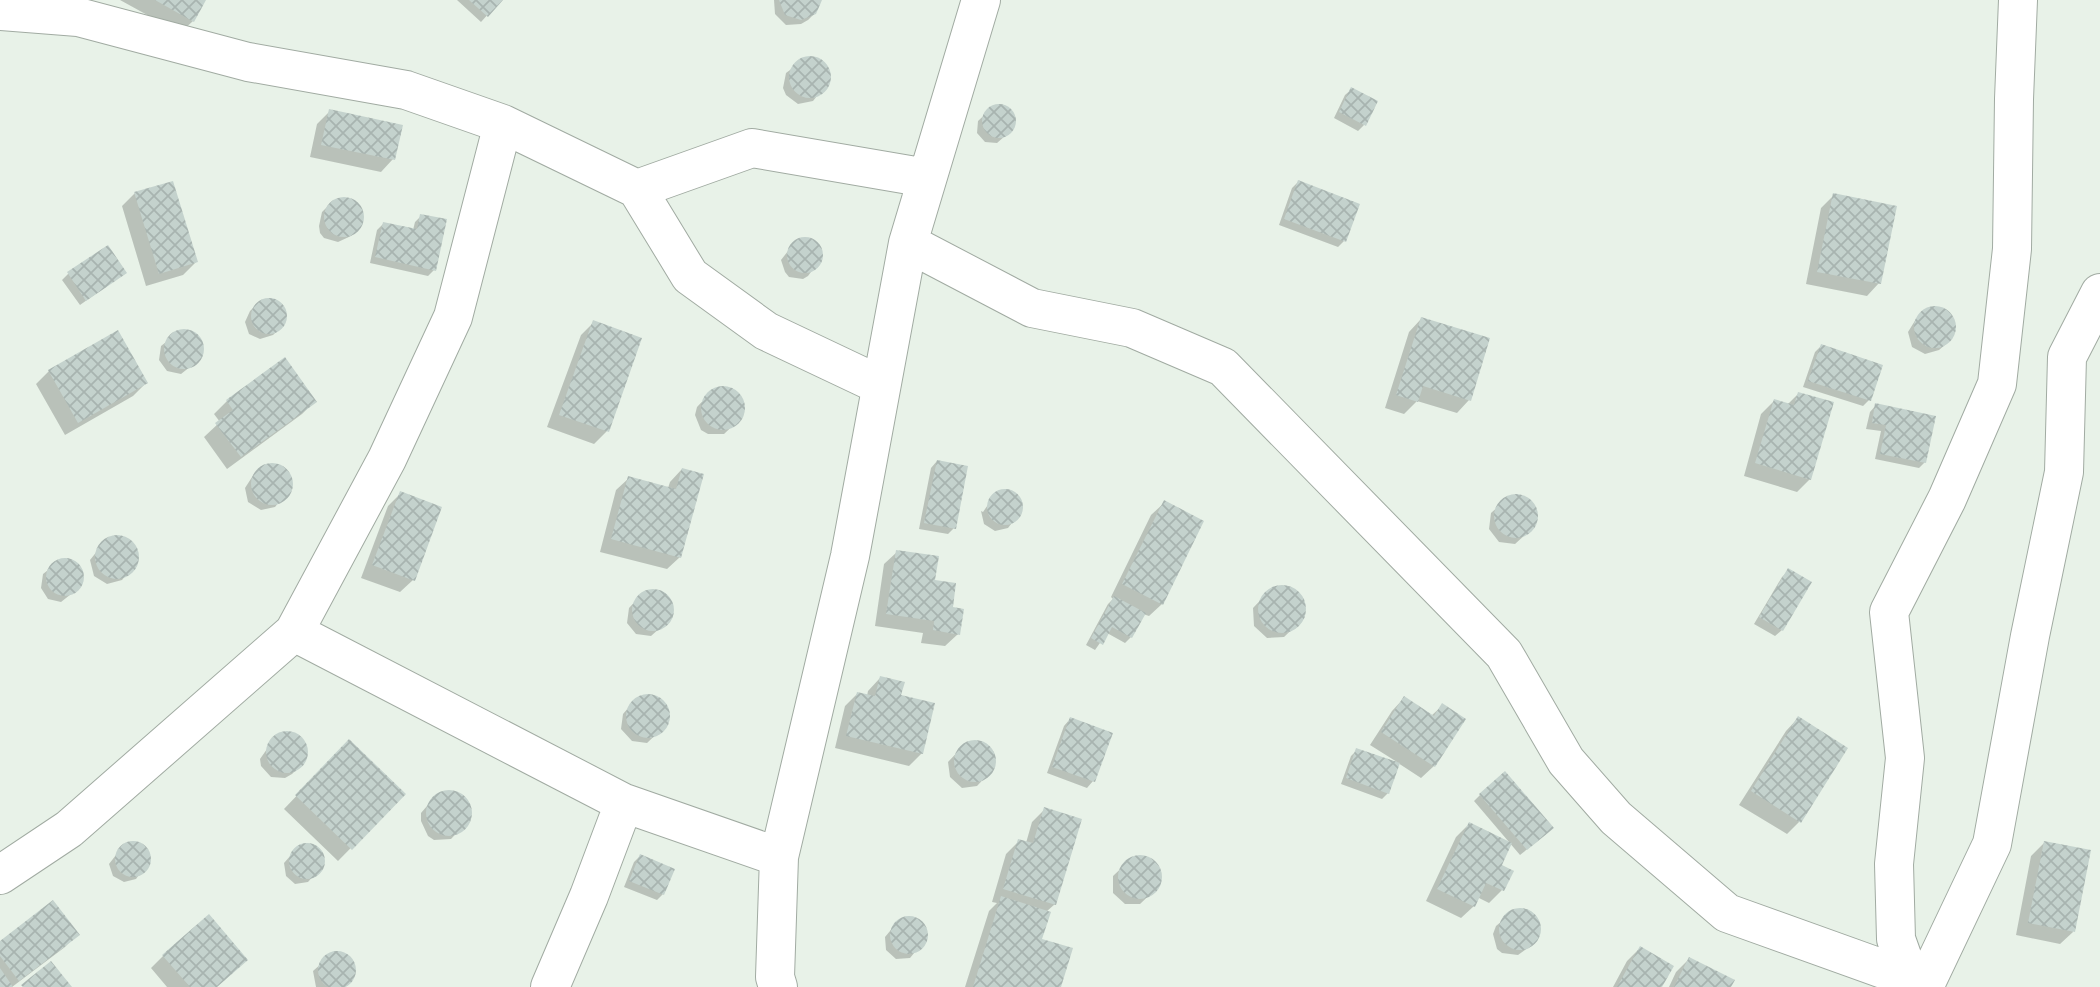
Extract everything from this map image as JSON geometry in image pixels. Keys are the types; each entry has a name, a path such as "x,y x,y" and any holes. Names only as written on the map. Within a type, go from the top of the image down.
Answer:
{"street":[{"path":"778,987 775,977 779,857 850,556 908,243 981,0"},
{"path":"1916,984 1896,939 1894,864 1905,758 1889,612 1947,499 1997,384 2012,249 2018,0"},
{"path":"0,11 78,18 248,62 405,90 503,124 637,189 690,276 766,331 880,384"},
{"path":"0,876 69,829 295,632 387,459 453,317 503,124"},
{"path":"637,189 752,148 928,178"},
{"path":"908,243 1032,308 1132,328 1223,367 1504,654 1566,761 1616,818 1727,913 1916,984"},
{"path":"1916,984 1992,844 2030,636 2064,472 2067,356 2100,293"},
{"path":"295,632 624,803 779,857"},
{"path":"550,987 589,896 624,803"}],"building":[{"path":"155,0 206,0 194,22"},
{"path":"469,0 503,0 488,17"},
{"path":"779,0 822,0 816,14 801,20 785,15"},
{"path":"810,56 825,62 831,77 825,92 810,98 795,92 789,77 795,62"},
{"path":"1351,87 1378,101 1366,126 1339,112"},
{"path":"999,104 1011,109 1016,121 1011,133 999,138 987,133 982,121 987,109"},
{"path":"329,109 403,125 395,160 321,145"},
{"path":"1298,180 1360,204 1346,242 1284,219"},
{"path":"173,181 198,262 159,274 134,192"},
{"path":"1833,193 1897,206 1881,284 1817,272"},
{"path":"344,197 352,198 358,203 363,209 363,225 358,231 352,236 344,237 336,236 330,231 325,225 324,217 325,209 330,203 336,198"},
{"path":"420,214 447,219 436,271 375,257 383,222 417,229"},
{"path":"805,237 818,242 823,255 818,268 805,273 792,268 787,255 792,242"},
{"path":"108,245 127,273 86,301 67,272"},
{"path":"269,298 282,303 287,316 282,329 269,334 256,329 251,316 256,303"},
{"path":"1935,306 1950,312 1956,327 1950,342 1935,348 1920,342 1914,327 1920,312"},
{"path":"1421,317 1490,338 1471,401 1423,386 1418,402 1396,395"},
{"path":"593,320 642,338 609,432 559,415"},
{"path":"184,329 198,335 204,349 198,363 184,369 170,363 164,349 170,335"},
{"path":"118,330 148,383 78,423 48,370"},
{"path":"1821,344 1883,365 1871,401 1808,381"},
{"path":"285,357 317,402 241,457 215,423 233,410 226,400"},
{"path":"723,386 732,387 739,392 744,399 744,417 739,424 732,429 723,430 714,429 707,424 702,417 701,408 702,399 707,392 714,387"},
{"path":"1798,392 1834,402 1811,480 1755,463 1774,399 1794,405"},
{"path":"1875,403 1936,416 1926,463 1880,454 1886,425 1872,423"},
{"path":"937,460 968,466 956,529 924,523"},
{"path":"272,463 287,469 293,484 287,499 272,505 257,499 251,484 257,469"},
{"path":"682,468 704,474 681,558 611,539 628,476 676,489"},
{"path":"1005,489 1018,494 1023,507 1018,520 1005,525 992,520 987,507 992,494"},
{"path":"400,491 442,507 415,581 372,565"},
{"path":"1516,494 1531,501 1538,516 1531,531 1516,538 1501,531 1494,516 1501,501"},
{"path":"1164,500 1204,521 1163,605 1122,584"},
{"path":"117,535 132,542 139,557 132,572 117,579 102,572 95,557 102,542"},
{"path":"896,550 939,556 935,580 956,583 953,607 964,609 960,635 933,630 934,621 886,614"},
{"path":"65,558 79,563 84,577 79,591 65,596 51,591 46,577 51,563"},
{"path":"1788,568 1812,582 1783,631 1759,617"},
{"path":"1282,585 1299,592 1306,609 1299,626 1282,633 1265,626 1258,609 1265,592"},
{"path":"653,589 668,595 674,610 668,625 653,631 638,625 632,610 638,595"},
{"path":"1114,596 1146,613 1132,638 1112,627 1103,645 1091,638"},
{"path":"880,676 905,682 901,695 935,703 923,754 846,736 857,692 875,696"},
{"path":"648,694 663,701 670,716 663,731 648,738 633,731 626,716 633,701"},
{"path":"1404,696 1434,716 1442,703 1466,719 1435,767 1381,732"},
{"path":"1798,716 1848,748 1801,823 1751,791"},
{"path":"1070,717 1113,733 1095,782 1052,767"},
{"path":"287,731 302,737 308,752 302,767 287,773 272,767 266,752 272,737"},
{"path":"349,739 406,794 352,850 295,795"},
{"path":"975,740 990,746 996,761 990,776 975,782 960,776 954,761 960,746"},
{"path":"1356,748 1400,763 1389,794 1346,778"},
{"path":"1505,771 1554,828 1527,850 1479,794"},
{"path":"449,790 465,797 472,813 465,829 449,836 433,829 426,813 433,797"},
{"path":"1044,807 1082,819 1056,905 1003,889 1018,839 1033,843"},
{"path":"1469,822 1512,843 1502,865 1514,871 1504,891 1486,883 1475,907 1437,889"},
{"path":"133,841 146,846 151,859 146,872 133,877 120,872 115,859 120,846"},
{"path":"2044,841 2091,850 2075,932 2028,923"},
{"path":"307,843 320,848 325,861 320,874 307,879 294,874 289,861 294,848"},
{"path":"640,854 675,869 664,895 629,881"},
{"path":"1140,855 1155,862 1162,877 1155,892 1140,899 1125,892 1118,877 1125,862"},
{"path":"1001,896 1051,912 1042,939 1073,948 1061,987 973,987"},
{"path":"53,900 80,935 19,981 0,956 0,941"},
{"path":"1520,908 1535,914 1541,929 1535,944 1520,950 1505,944 1499,929 1505,914"},
{"path":"209,914 248,960 217,987 190,987 162,955"},
{"path":"909,916 922,922 928,935 922,948 909,954 896,948 890,935 896,922"},
{"path":"1640,946 1674,966 1662,987 1617,987"},
{"path":"337,951 350,957 356,970 350,983 337,989 324,983 318,970 324,957"},
{"path":"1689,957 1735,980 1731,987 1674,987"},
{"path":"51,961 72,987 21,985"},
{"path":"0,968 13,987 0,987"}]}
